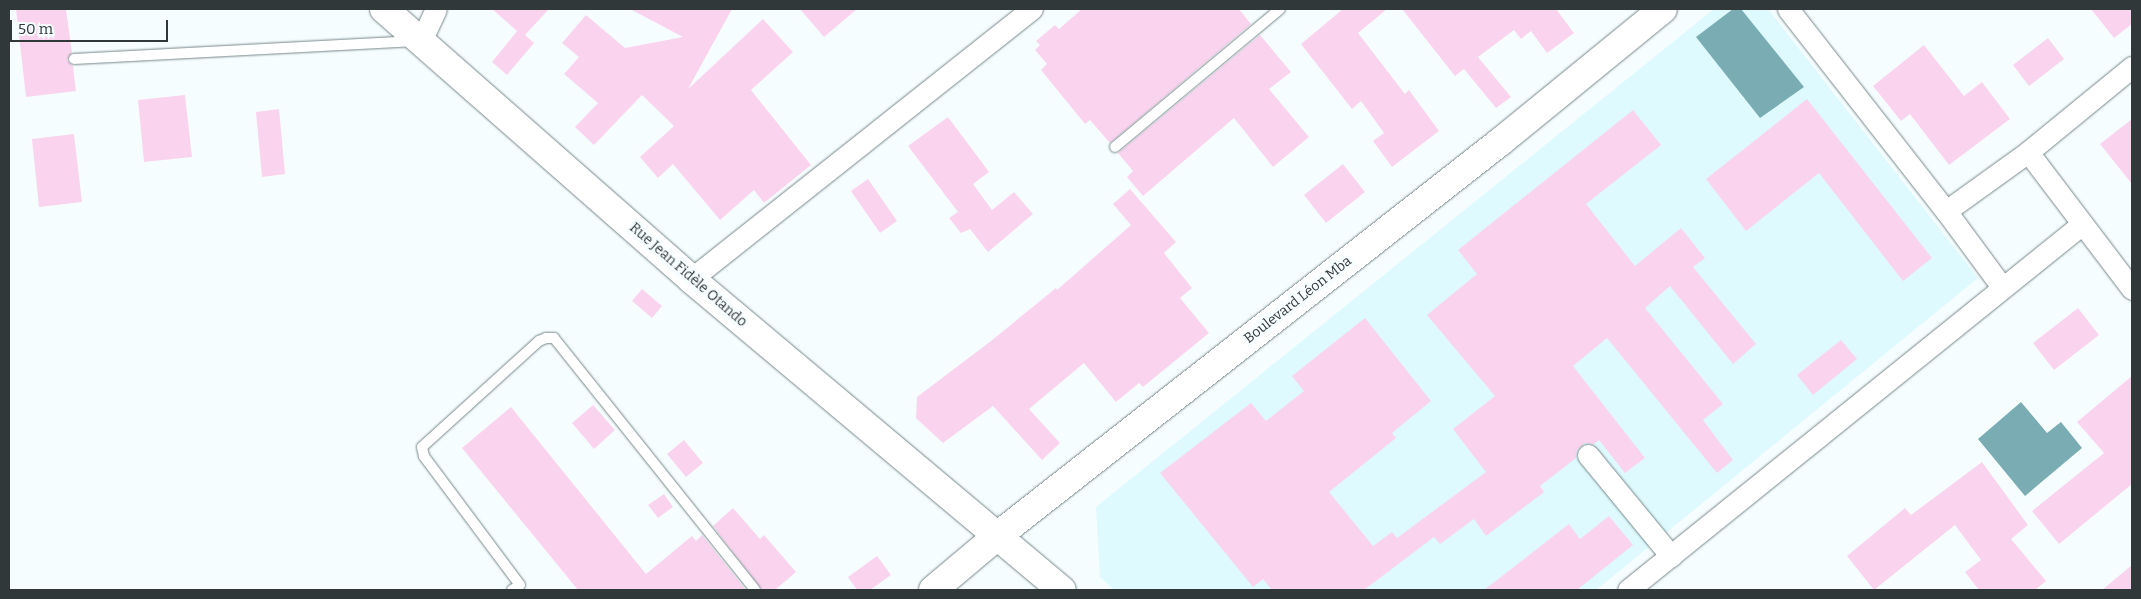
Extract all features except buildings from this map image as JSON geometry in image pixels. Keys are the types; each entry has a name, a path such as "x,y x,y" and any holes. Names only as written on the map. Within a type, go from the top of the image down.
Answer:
{"street":[{"name":"Rue Jean Fidèle Otando","path":"384,9 690,279 996,537 1062,590"},
{"path":"421,41 436,9"},
{"path":"690,279 1032,9"},
{"name":"Boulevard Léon Mba","path":"933,590 996,537 1500,142 1663,9"},
{"path":"1788,9 1946,211 2002,287"},
{"path":"1946,211 2028,152 2132,67"},
{"path":"2028,152 2132,289"},
{"path":"1628,590 2082,224"},
{"path":"1588,455 1671,556"}],"lane":[{"path":"1115,147 1280,9"},
{"path":"74,59 421,41"},
{"path":"512,590 520,585 424,456 422,447 539,341 546,338 554,338 755,590"}],"shaded area":[{"path":"1714,9 1768,9 1978,278 1596,590 1114,590 1100,577 1096,507"}],"water":[{"path":"1733,9 1741,9 1804,87 1760,118 1696,37"},
{"path":"2021,402 2047,433 2061,422 2082,448 2025,496 1978,439"}]}
